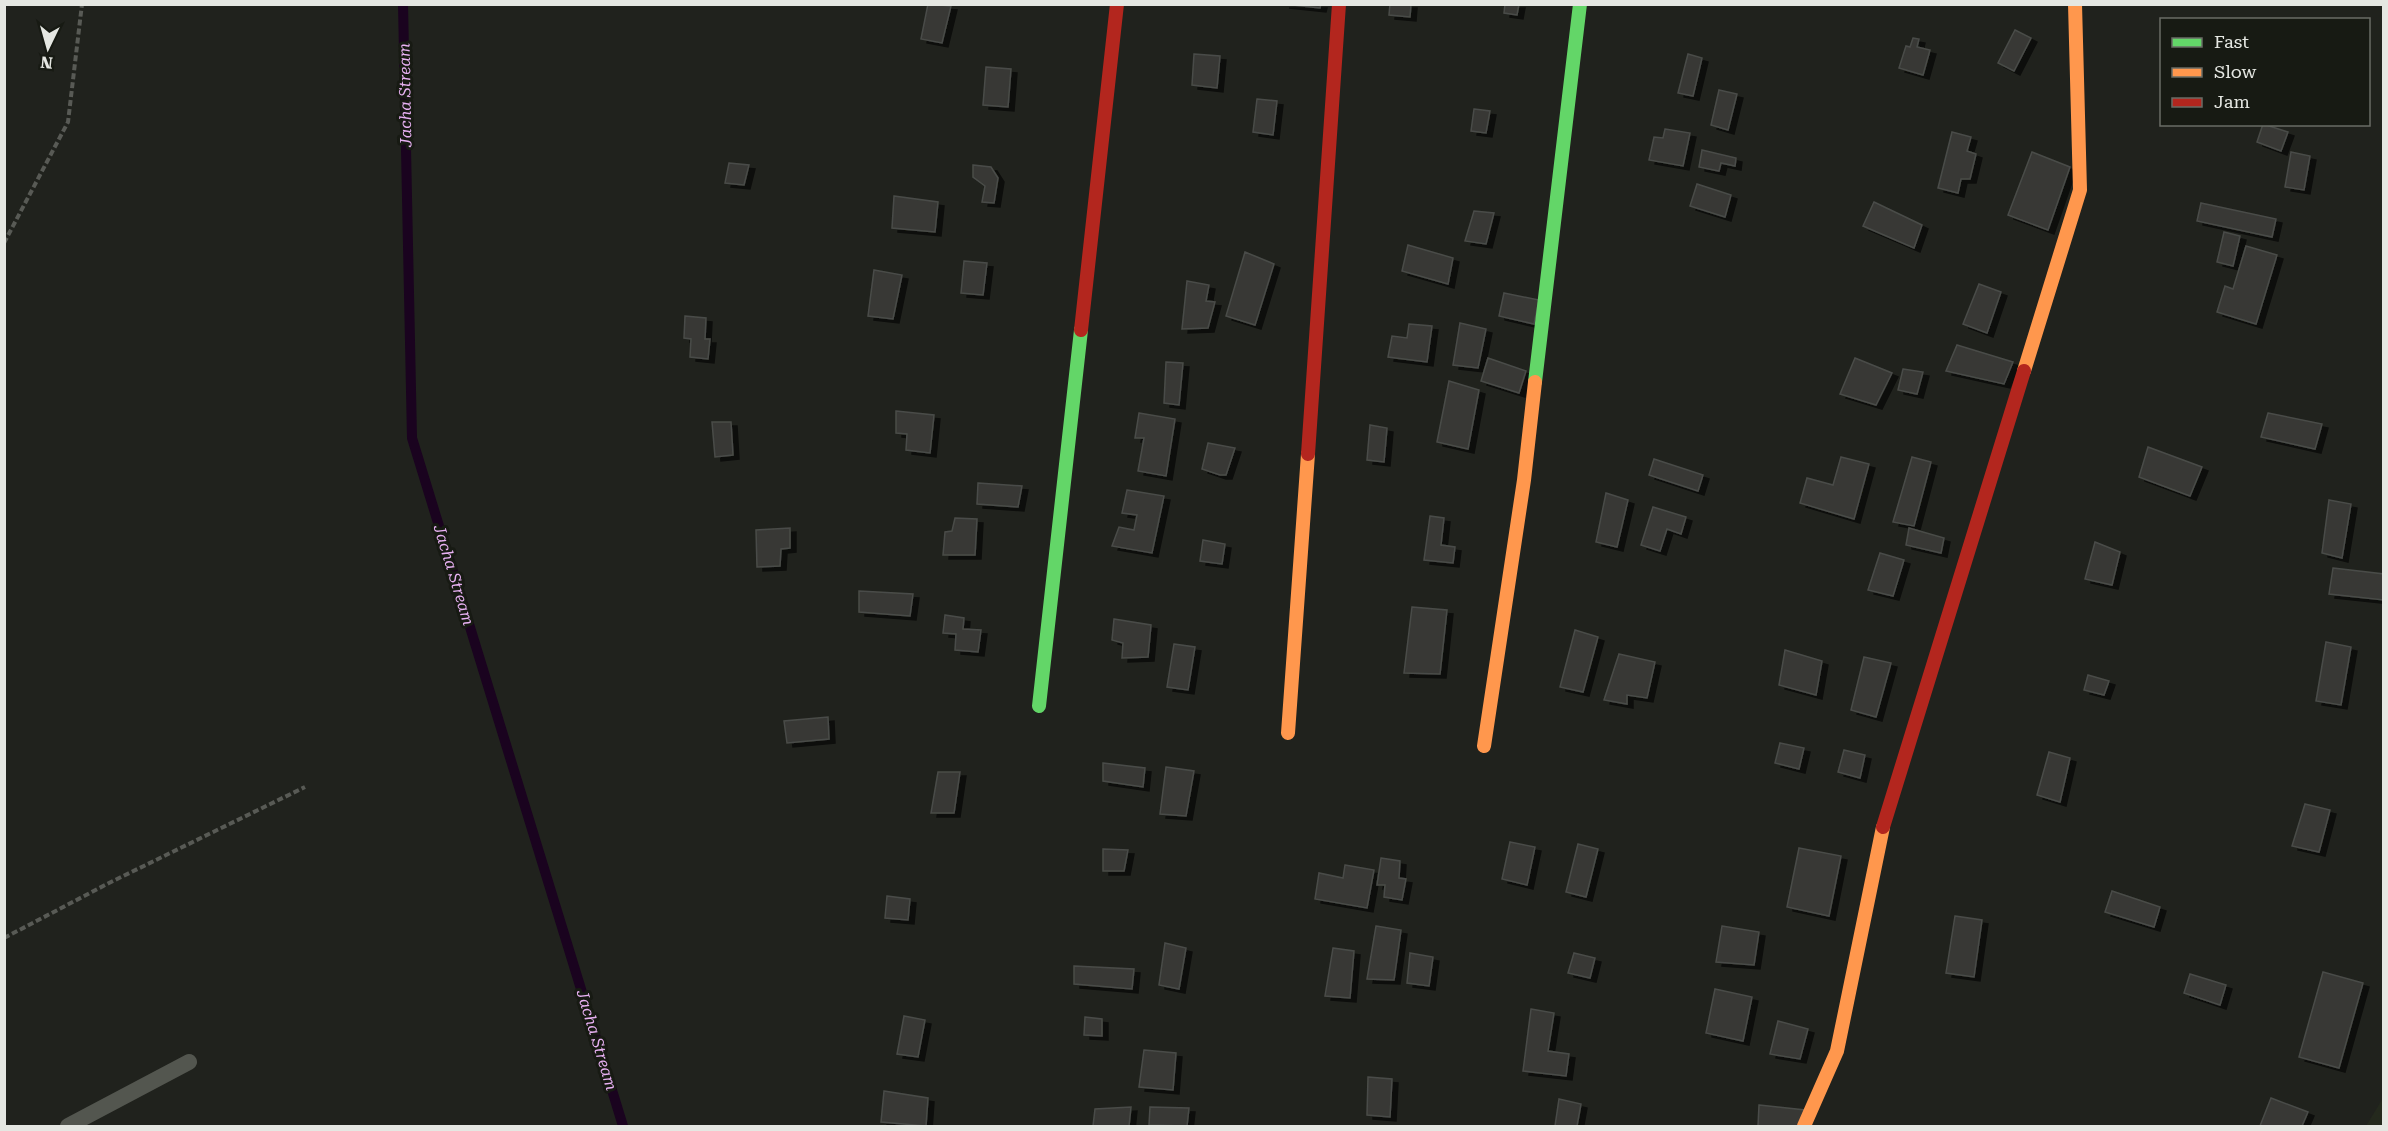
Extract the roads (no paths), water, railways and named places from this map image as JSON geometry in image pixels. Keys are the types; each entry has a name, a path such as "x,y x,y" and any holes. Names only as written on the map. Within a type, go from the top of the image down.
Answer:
{"street":[{"path":"1039,706 1118,4"},
{"path":"1288,733 1338,4"},
{"path":"1484,746 1524,480 1580,4"},
{"path":"1804,1126 1837,1051 1879,840 2080,190 2075,4"}],"lane":[{"path":"68,1126 189,1062"}],"waterway":[{"name":"Jacha Stream","path":"403,4 412,438 623,1126"}]}
